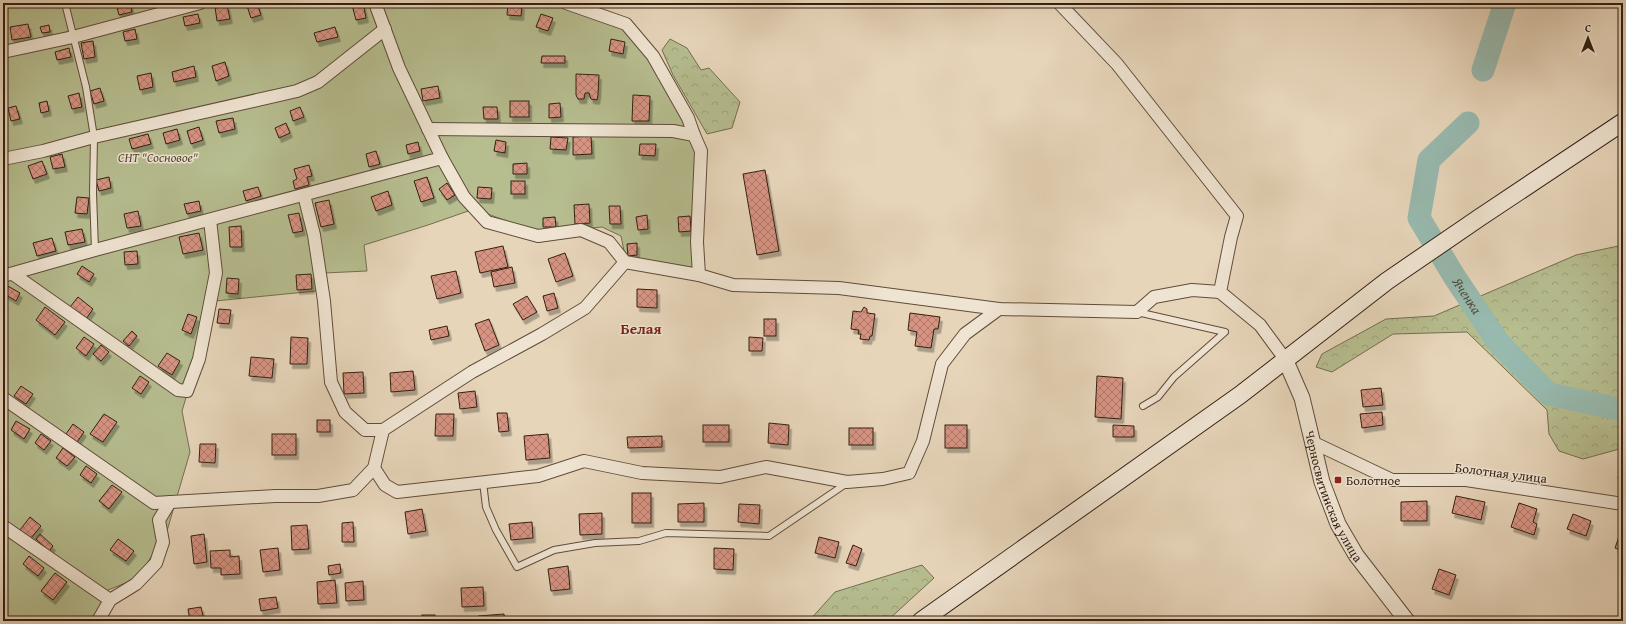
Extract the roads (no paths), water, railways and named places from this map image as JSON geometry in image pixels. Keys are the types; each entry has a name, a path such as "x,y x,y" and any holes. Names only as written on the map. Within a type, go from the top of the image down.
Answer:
{"main road":[{"path":"921,621 1240,395 1387,281 1623,122"}],"street":[{"path":"3,52 73,37 200,3"},
{"path":"375,3 399,68 442,158 464,197 487,222 538,236 581,230 609,242 625,262 699,275 733,286 839,288 999,309 1137,312 1154,297 1192,290 1220,292 1260,325 1285,359"},
{"path":"566,3 626,24 653,56 688,118 701,151 697,242 699,275"},
{"path":"1059,3 1117,64 1237,216 1231,237 1220,292"},
{"path":"3,159 43,151 94,137 297,91 318,82 385,29"},
{"path":"428,129 673,131 694,135"},
{"path":"8,275 95,250 442,158"},
{"path":"304,195 316,243 324,301 331,382 345,412 364,430 383,430 472,372 542,334 584,308 625,262"},
{"path":"8,275 178,390 187,391 199,359 216,273 210,220"},
{"path":"374,468 385,485 397,492 538,476 584,461 642,474 720,477 766,467 847,482 883,479 909,473 923,441 942,364 965,334 999,309"},
{"name":"Черносвитинская улица","path":"1285,359 1302,398 1322,482 1338,524 1356,555 1407,621"},
{"path":"3,398 154,503 275,496 318,496 353,490 374,468 383,430"},
{"name":"Болотная улица","path":"1312,442 1392,480 1466,480 1623,504"},
{"path":"98,621 110,600 136,584 156,563 163,542 159,520 170,502"},
{"path":"3,526 110,600"}],"lane":[{"path":"65,3 86,87 94,137 93,193 95,250"},
{"path":"1137,312 1225,332 1174,377 1158,397 1143,406"},
{"path":"483,482 486,507 496,530 517,567 554,550 596,544 639,541 666,533 769,536 847,482"}],"waterway":[{"path":"1483,70 1505,3"},
{"name":"Яченка","path":"1468,123 1429,160 1419,218 1454,276 1498,342 1549,394 1618,409 1623,407"}],"place":[{"name":"Болотное","path":"1338,480"}],"district":[{"name":"Белая","path":"641,328"}],"park label":[{"name":"СНТ \"Сосновое\"","path":"158,157"}]}
